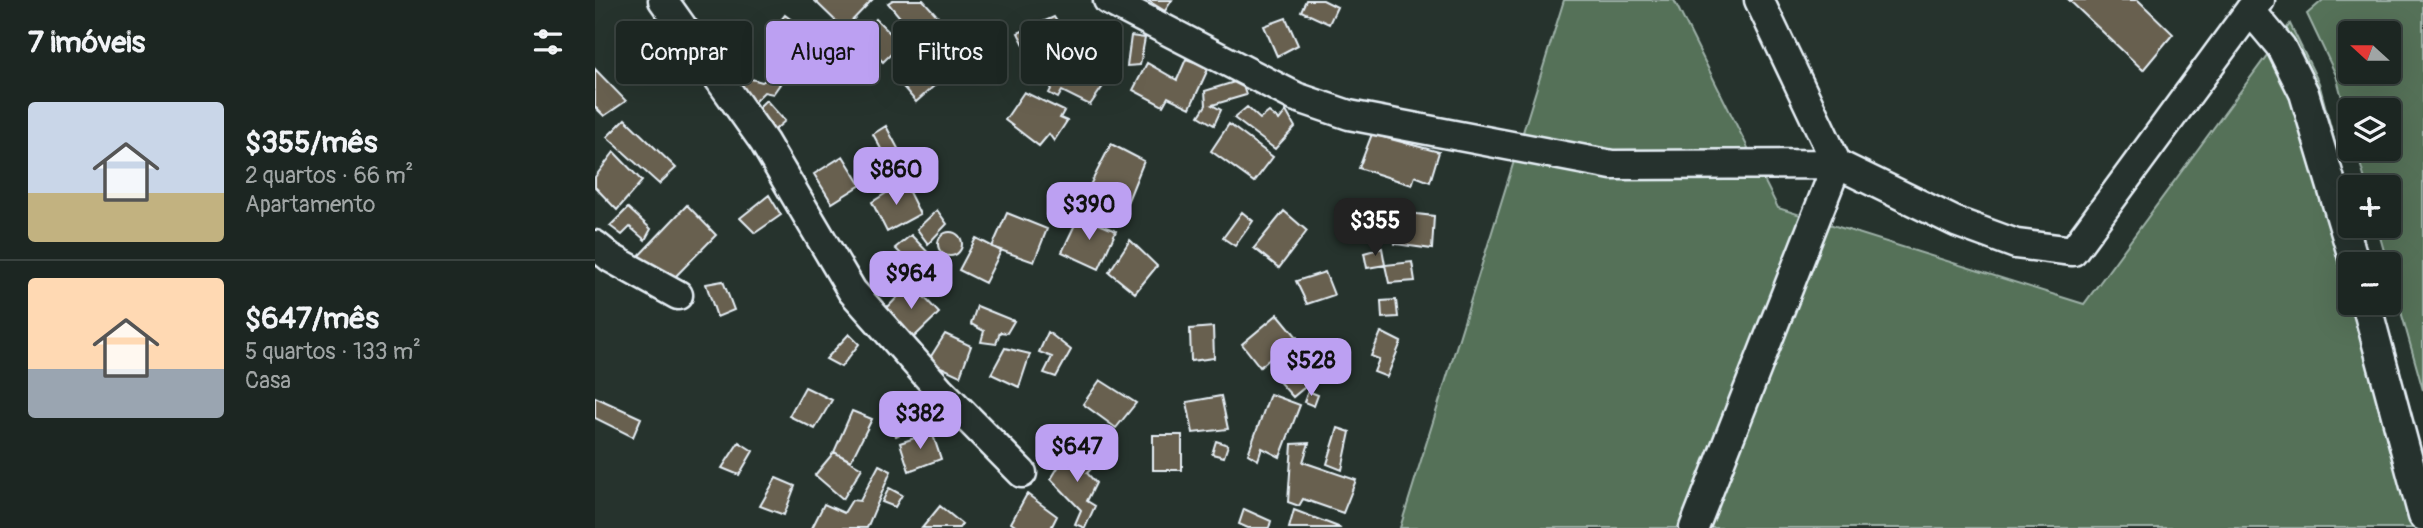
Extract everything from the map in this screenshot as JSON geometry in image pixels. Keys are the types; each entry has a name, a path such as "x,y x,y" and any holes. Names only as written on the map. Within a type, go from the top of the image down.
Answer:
{"street":[{"path":"663,0 764,142 852,291 939,389 1022,472"},
{"path":"1108,0 1296,97 1349,115 1612,165 1837,164 1980,231 2015,244 2073,251 2255,5 2281,47 2304,93 2351,252"},
{"path":"1694,528 1837,164 1759,0"},
{"path":"595,245 611,258 678,295"},
{"path":"2369,315 2423,516"}],"green space":[{"path":"1564,0 1674,0 1778,208 2084,304 2290,24 2319,83 2344,175 2338,175 2338,238 2350,238 2350,252 2338,252 2338,315 2380,315 2423,528 1400,528"},
{"path":"2323,0 2423,0 2423,390 2401,312 2401,252 2384,252 2380,238 2401,238 2401,175 2364,175 2359,161 2401,161 2401,98 2342,98 2338,84 2401,84 2401,21 2338,21 2338,83 2307,14"}],"building":[{"path":"814,0 872,0 852,21 836,21"},
{"path":"893,0 923,0 942,21 903,21 888,3"},
{"path":"1147,0 1172,0 1165,11"},
{"path":"1306,0 1323,0 1337,7 1329,24 1301,11"},
{"path":"2069,0 2138,0 2173,34 2143,70"},
{"path":"785,15 793,21 780,21"},
{"path":"1286,18 1298,45 1277,56 1264,26"},
{"path":"879,22 893,36 893,52 883,62 879,58"},
{"path":"1131,36 1145,38 1140,65 1127,66"},
{"path":"1186,59 1209,67 1190,108 1168,97 1163,106 1133,90 1147,63 1177,80"},
{"path":"595,69 626,101 604,116 595,107"},
{"path":"752,79 762,82 766,80 766,84 780,84 773,94 764,92 750,106 733,89 738,84 752,84"},
{"path":"1241,80 1246,95 1212,105 1221,110 1214,125 1199,116 1206,105 1205,91"},
{"path":"901,84 936,84 916,102"},
{"path":"1054,84 1105,84 1090,105 1062,91 1058,98 1049,93"},
{"path":"1024,92 1064,111 1060,118 1067,121 1054,141 1049,134 1039,146 1005,120"},
{"path":"766,100 785,121 771,133 755,111"},
{"path":"1247,107 1260,119 1269,112 1279,120 1286,111 1295,127 1275,149 1234,118"},
{"path":"625,119 676,168 659,184 607,137"},
{"path":"1229,124 1273,157 1254,182 1211,151"},
{"path":"886,126 902,156 888,162 873,134"},
{"path":"1372,134 1439,152 1430,182 1415,176 1412,185 1359,168"},
{"path":"1111,144 1144,161 1127,203 1090,185"},
{"path":"614,152 642,181 617,210 595,187 595,177"},
{"path":"843,156 861,185 832,203 814,174"},
{"path":"904,182 920,214 887,232 872,202"},
{"path":"769,195 781,215 755,233 740,218"},
{"path":"687,205 716,235 670,282 632,263"},
{"path":"628,208 651,229 645,240 630,227 622,235 610,226"},
{"path":"937,210 947,224 928,244 917,229"},
{"path":"1284,211 1307,231 1279,268 1254,248"},
{"path":"1242,212 1253,221 1235,246 1223,238"},
{"path":"1398,212 1434,216 1432,249 1395,244"},
{"path":"1007,213 1047,229 1034,262 992,247"},
{"path":"1079,216 1116,231 1099,269 1062,252"},
{"path":"950,232 961,239 962,244 955,255 950,256 939,249 938,244 945,233"},
{"path":"911,235 941,266 926,279 895,248"},
{"path":"976,238 1001,251 985,283 959,270"},
{"path":"1130,240 1157,266 1135,293 1109,272"},
{"path":"1382,248 1385,265 1367,268 1364,253"},
{"path":"1412,262 1415,281 1389,283 1385,265"},
{"path":"1325,272 1334,295 1307,304 1296,281"},
{"path":"723,281 734,310 717,317 706,284"},
{"path":"911,283 939,313 912,339 884,311"},
{"path":"1396,300 1398,317 1382,318 1381,301"},
{"path":"977,306 1014,321 1007,333 1000,332 996,344 981,342 984,331 971,324"},
{"path":"1278,314 1297,337 1260,367 1242,344"},
{"path":"1213,327 1214,358 1191,361 1190,329"},
{"path":"1048,332 1071,350 1056,377 1044,373 1052,357 1039,352"},
{"path":"1381,332 1401,342 1387,377 1374,372 1379,359 1371,356"},
{"path":"849,334 859,344 841,367 826,359"},
{"path":"945,334 971,346 960,376 928,361"},
{"path":"1005,348 1030,354 1019,387 991,374"},
{"path":"1317,352 1329,367 1293,397 1273,375 1303,354 1307,359"},
{"path":"1100,380 1136,403 1116,428 1083,404"},
{"path":"805,387 832,400 815,429 789,416"},
{"path":"1308,391 1318,395 1314,406 1304,402"},
{"path":"1270,394 1300,405 1280,457 1262,448 1258,460 1248,454"},
{"path":"1221,396 1228,429 1193,433 1187,402"},
{"path":"595,397 641,418 633,437 595,418"},
{"path":"916,399 923,411 932,410 933,420 896,436 889,415"},
{"path":"852,411 872,419 851,461 834,452"},
{"path":"1338,428 1350,432 1342,470 1327,464"},
{"path":"932,432 941,459 909,471 900,443"},
{"path":"1153,435 1182,435 1182,470 1153,470"},
{"path":"1216,441 1228,445 1224,457 1212,454"},
{"path":"739,442 753,451 739,475 722,468"},
{"path":"1309,443 1303,462 1356,480 1343,513 1303,499 1299,506 1288,502 1292,444"},
{"path":"1091,445 1103,452 1095,465 1084,458"},
{"path":"1068,451 1095,465 1087,473 1096,483 1087,501 1095,506 1085,528 1075,524 1081,510 1051,479"},
{"path":"834,452 862,468 843,499 815,475"},
{"path":"879,465 891,471 867,528 812,528 824,504 844,513 852,500 860,501"},
{"path":"776,478 795,486 784,515 760,506"},
{"path":"889,488 902,495 895,507 882,502"},
{"path":"1027,494 1057,516 1051,528 1018,528 1011,523"},
{"path":"940,506 962,524 959,528 922,528"},
{"path":"1244,509 1271,521 1269,528 1248,528 1239,524"},
{"path":"1294,510 1341,528 1289,528"}]}
